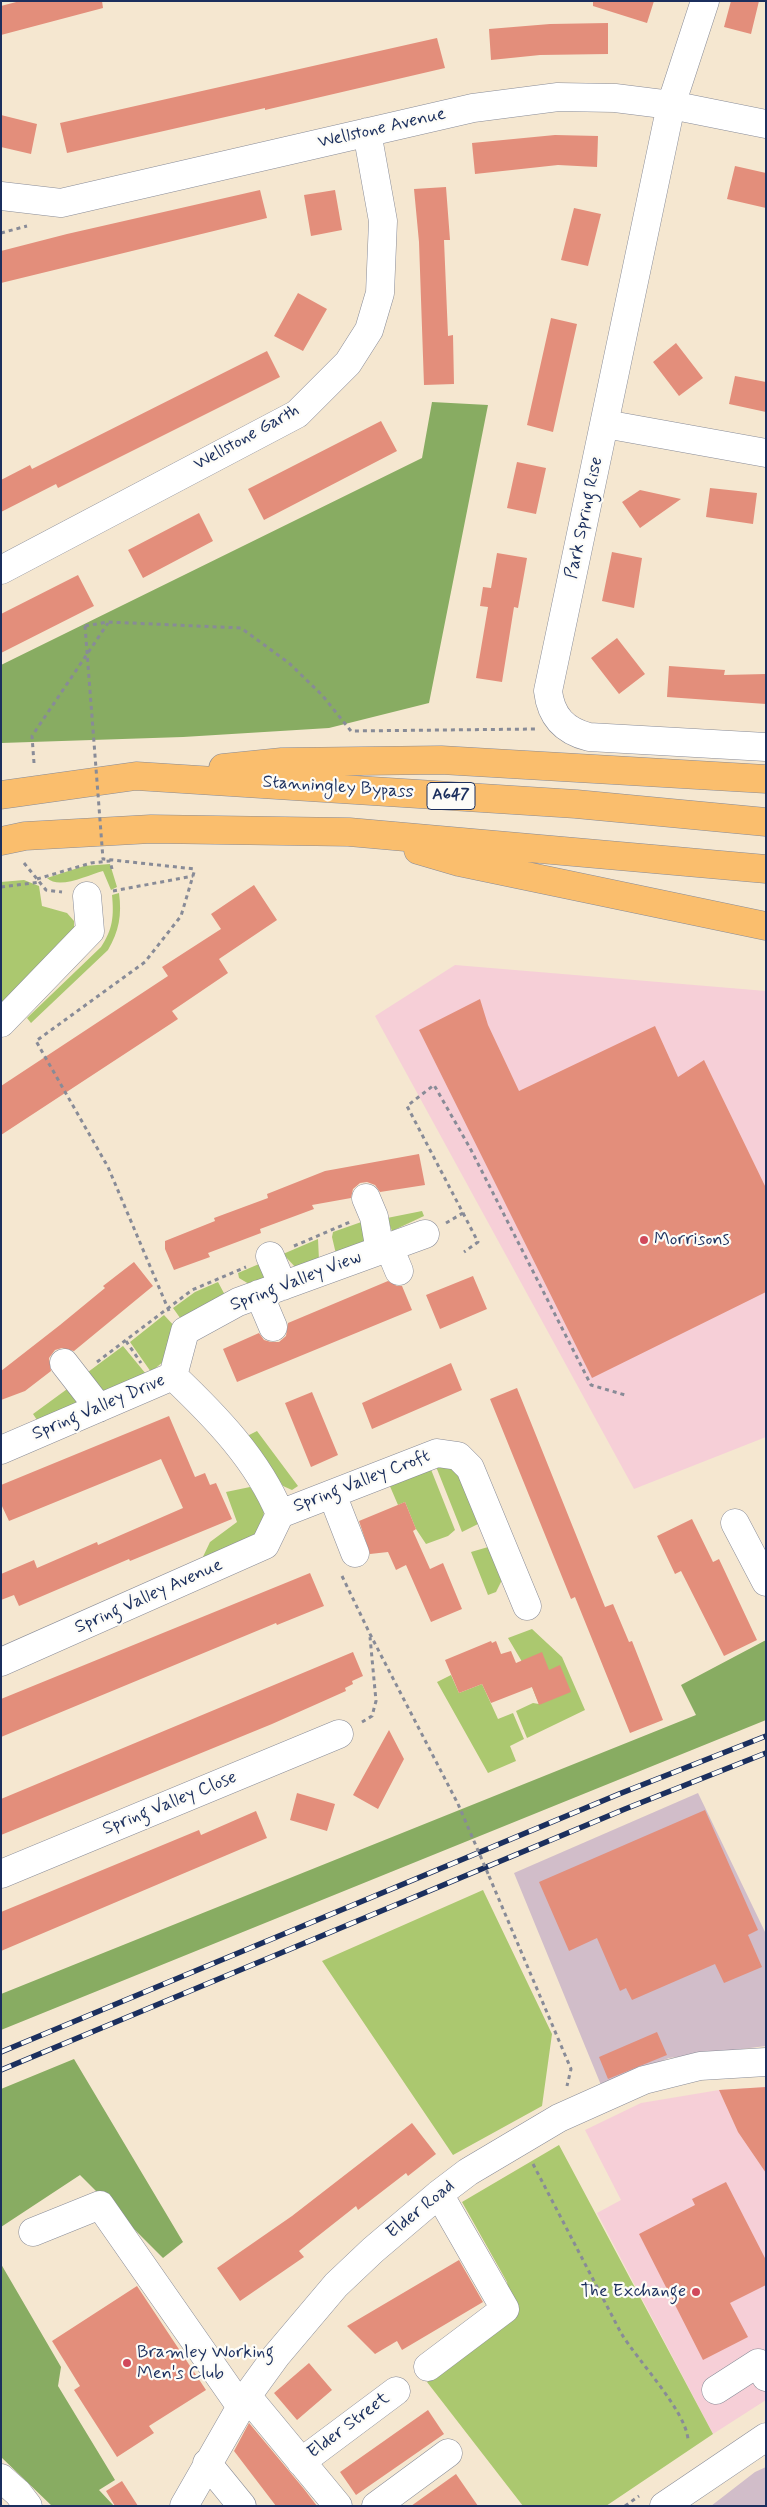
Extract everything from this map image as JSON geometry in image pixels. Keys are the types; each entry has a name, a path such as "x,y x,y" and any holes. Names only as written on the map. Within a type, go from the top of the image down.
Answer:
{"highway":[{"name":"A647","path":"136,776 282,762 441,760 766,779"},
{"name":"Stanningley Bypass","path":"1,795 136,776 576,804 766,822"},
{"path":"1,842 26,836 151,829 349,832 766,869"},
{"path":"349,832 459,862 766,926"}],"street":[{"name":"Park Spring Rise","path":"566,728 557,719 549,703 548,691 671,105 705,1"},
{"name":"Wellstone Avenue","path":"1,196 61,203 473,108 558,96 614,98 671,105 766,124"},
{"name":"Wellstone Garth","path":"1,570 297,414 348,363 369,330 380,293 383,221 367,132"},
{"path":"605,424 766,452"},
{"path":"566,728 589,737 766,747"},
{"path":"1,1023 90,931 87,896"},
{"path":"366,1198 389,1256"},
{"name":"Spring Valley View","path":"185,1331 238,1302 271,1290 389,1256 425,1234"},
{"path":"270,1256 273,1327"},
{"path":"173,1376 185,1331"},
{"path":"64,1363 99,1408"},
{"name":"Spring Valley Drive","path":"1,1450 173,1376 220,1421 272,1494 280,1514"},
{"name":"Spring Valley Croft","path":"280,1514 437,1453 458,1456 470,1468 527,1606"},
{"path":"332,1494 348,1563"},
{"name":"Spring Valley Avenue","path":"1,1662 266,1545 280,1514"},
{"path":"734,1523 766,1582"},
{"name":"Spring Valley Close","path":"1,1874 339,1734"},
{"name":"Elder Road","path":"184,2506 207,2463 244,2402 276,2356 336,2285 373,2250 439,2194 468,2172 559,2118 644,2080 700,2066 766,2062"},
{"path":"428,2366 505,2310 439,2194"},
{"path":"33,2232 100,2206 244,2402 301,2462 338,2506"},
{"path":"716,2390 758,2363 766,2377"},
{"name":"Elder Street","path":"301,2462 396,2390"},
{"path":"664,2506 766,2437"},
{"path":"376,2506 448,2453"},
{"path":"207,2463 242,2506"},
{"path":"1,2478 18,2493 28,2506"}],"path":[{"path":"36,789 32,736 108,622"},
{"path":"185,1331 168,1309 108,1167 36,1042 146,962 181,916 195,869 103,859 85,626 108,622 240,628 289,663 322,695 352,731 566,728"},
{"path":"1,887 38,881 91,863 110,861 112,869"},
{"path":"464,1252 478,1242 407,1106 434,1084 470,1148 591,1385 625,1395"},
{"path":"425,1234 463,1213"},
{"path":"348,1563 370,1634 458,1804 571,2069 559,2118"},
{"path":"339,1734 372,1716 376,1701 370,1634"},
{"path":"532,2160 621,2333 633,2353 680,2414 687,2429 688,2439"}],"shaded area":[{"path":"455,965 766,991 766,1437 634,1489 375,1016"},
{"path":"698,1793 766,1934 766,2046 669,2058 601,2085 514,1873"},
{"path":"766,2087 766,2400 713,2434 597,2213 621,2200 585,2130 641,2103 719,2090"},
{"path":"766,2467 766,2506 711,2506 755,2472"}],"green space":[{"path":"432,402 488,405 429,703 329,728 183,737 1,743 1,665 422,458"},
{"path":"110,864 117,887 111,890 103,871 59,883 47,878 84,866"},
{"path":"24,880 39,886 42,906 67,913 74,921 74,932 1,1005 1,882"},
{"path":"119,893 119,923 108,950 31,1023 27,1018 101,947 112,922 112,895"},
{"path":"422,1211 424,1216 392,1231 387,1218"},
{"path":"367,1220 370,1240 336,1254 332,1237 333,1232"},
{"path":"318,1239 319,1260 298,1270 283,1254"},
{"path":"266,1261 270,1281 249,1284 239,1278 238,1273"},
{"path":"218,1282 226,1297 183,1322 173,1308 195,1292"},
{"path":"164,1315 177,1329 164,1361 151,1372 130,1342"},
{"path":"123,1346 146,1374 101,1392 88,1372"},
{"path":"74,1384 78,1402 37,1420 33,1414"},
{"path":"257,1431 298,1486 292,1490 283,1486 247,1436"},
{"path":"433,1459 454,1463 484,1521 462,1532"},
{"path":"430,1467 455,1530 448,1536 426,1544 416,1529 405,1502 398,1505 389,1484"},
{"path":"250,1487 264,1508 263,1530 254,1540 201,1561 210,1542 237,1522 226,1492"},
{"path":"495,1545 505,1574 496,1592 488,1595 471,1552"},
{"path":"532,1629 562,1657 585,1710 527,1738 516,1711 533,1703 539,1704 521,1660 508,1638"},
{"path":"766,1640 766,1720 1,2030 1,1994 696,1715 681,1685"},
{"path":"451,1675 459,1693 482,1684 498,1719 513,1713 524,1739 510,1746 516,1761 488,1773 437,1682"},
{"path":"483,1890 552,2034 542,2106 453,2155 322,1961"},
{"path":"74,2059 183,2242 163,2258 80,2175 1,2227 1,2089"},
{"path":"559,2145 713,2434 606,2506 523,2506 427,2382 512,2319 507,2282 462,2202"},
{"path":"1,2264 61,2367 58,2386 115,2480 99,2490 114,2506 52,2506 1,2457"}],"building":[{"path":"20,1 102,1 103,8 1,35 1,6"},
{"path":"593,1 654,1 647,23 593,6"},
{"path":"731,1 759,1 751,34 724,27"},
{"path":"608,23 608,54 540,55 491,60 489,29 550,24"},
{"path":"437,38 445,68 67,153 60,123"},
{"path":"1,115 37,124 31,154 1,147"},
{"path":"555,135 598,136 597,167 558,165 475,174 472,143"},
{"path":"735,166 766,173 766,208 727,199"},
{"path":"446,187 450,240 444,240 448,336 453,335 454,384 424,385 419,242 414,189"},
{"path":"260,190 267,218 1,283 1,251"},
{"path":"335,190 342,230 311,236 304,195"},
{"path":"574,208 601,214 588,266 561,260"},
{"path":"298,293 327,309 303,351 274,336"},
{"path":"551,318 577,324 553,432 527,425"},
{"path":"676,343 703,378 679,396 653,362"},
{"path":"267,351 280,377 58,488 56,484 1,512 1,480 30,465 32,469"},
{"path":"735,376 766,382 766,412 729,404"},
{"path":"381,421 397,451 264,520 248,489"},
{"path":"517,462 546,468 536,514 507,508"},
{"path":"710,488 757,493 753,524 706,517"},
{"path":"640,490 681,499 640,528 622,502"},
{"path":"199,513 213,541 143,578 128,550"},
{"path":"612,552 642,558 634,608 602,601"},
{"path":"497,553 527,558 518,608 514,607 502,682 476,678 488,607 480,606 483,587 491,588"},
{"path":"78,575 94,606 1,653 1,614"},
{"path":"617,638 645,674 619,694 591,658"},
{"path":"669,666 725,670 724,675 766,674 766,704 667,697"},
{"path":"254,885 277,920 219,959 228,973 172,1011 178,1019 1,1135 1,1086 168,976 162,967 221,929 211,914"},
{"name":"Morrisons","path":"480,999 488,1025 519,1091 655,1026 678,1077 704,1060 766,1188 766,1292 592,1378 419,1030"},
{"path":"419,1154 425,1185 380,1192 375,1185 367,1182 360,1183 353,1189 351,1198 312,1205 314,1209 260,1229 261,1233 208,1253 210,1257 174,1270 165,1249 165,1241 215,1221 214,1218 268,1198 267,1194 325,1171"},
{"path":"134,1262 153,1286 74,1351 62,1348 55,1350 49,1358 51,1371 25,1391 1,1400 1,1371 60,1325 105,1288 103,1286"},
{"path":"473,1276 487,1309 440,1329 426,1295"},
{"path":"388,1281 397,1286 402,1286 412,1310 237,1382 223,1349 259,1333 264,1340 279,1342 286,1336 288,1323"},
{"path":"451,1363 462,1390 372,1429 362,1403"},
{"path":"517,1388 605,1607 613,1604 629,1642 632,1641 663,1720 630,1733 575,1597 571,1599 490,1399"},
{"path":"312,1392 338,1455 311,1467 285,1403"},
{"path":"169,1416 195,1477 205,1473 210,1485 216,1483 232,1519 130,1561 129,1559 19,1606 14,1595 1,1600 1,1574 34,1560 37,1568 97,1542 98,1545 183,1508 161,1459 9,1521 1,1504 1,1485"},
{"path":"405,1502 416,1529 413,1531 430,1569 443,1563 462,1609 431,1622 406,1565 396,1570 388,1552 370,1554 359,1521"},
{"path":"692,1519 713,1562 719,1559 757,1640 724,1656 681,1571 675,1574 657,1536"},
{"path":"310,1573 324,1606 277,1625 276,1623 1,1737 1,1699"},
{"path":"491,1641 492,1643 496,1641 501,1654 511,1651 516,1663 542,1652 549,1670 560,1665 571,1692 539,1705 532,1687 491,1703 482,1684 459,1693 445,1660"},
{"path":"353,1652 363,1676 352,1681 353,1684 345,1688 346,1691 272,1724 1,1835 1,1799"},
{"path":"389,1730 404,1759 378,1809 353,1795"},
{"path":"297,1793 335,1804 327,1831 290,1820"},
{"path":"705,1810 758,1930 748,1935 762,1967 724,1983 715,1964 632,2000 626,1988 620,1991 597,1938 569,1951 539,1882"},
{"path":"256,1811 267,1838 1,1951 1,1912 199,1830 201,1835"},
{"path":"657,2032 667,2055 608,2079 599,2057"},
{"path":"766,2087 766,2173 738,2132 719,2090"},
{"path":"412,2123 436,2154 408,2176 406,2173 358,2210 356,2206 299,2251 304,2257 240,2301 217,2268 292,2216"},
{"path":"726,2182 766,2260 766,2285 730,2303 748,2337 703,2360 639,2234 695,2205 692,2199"},
{"path":"459,2260 483,2302 402,2350 397,2341 375,2354 347,2326"},
{"name":"Bramley Working Men's Club","path":"137,2286 206,2390 149,2426 154,2433 117,2457 74,2390 80,2386 52,2341"},
{"path":"309,2363 332,2390 297,2420 274,2393"},
{"path":"428,2410 444,2434 356,2495 340,2472"},
{"path":"249,2423 317,2506 276,2506 234,2451"},
{"path":"456,2474 478,2506 411,2506"},
{"path":"122,2481 138,2506 115,2506 106,2491"}],"railway":[{"path":"1,2052 619,1794 766,1736"},
{"path":"1,2070 625,1809 766,1753"}],"place":[{"name":"Morrisons","path":"644,1240"},
{"name":"The Exchange","path":"696,2292"},
{"name":"Bramley Working Men's Club","path":"127,2363"}]}
